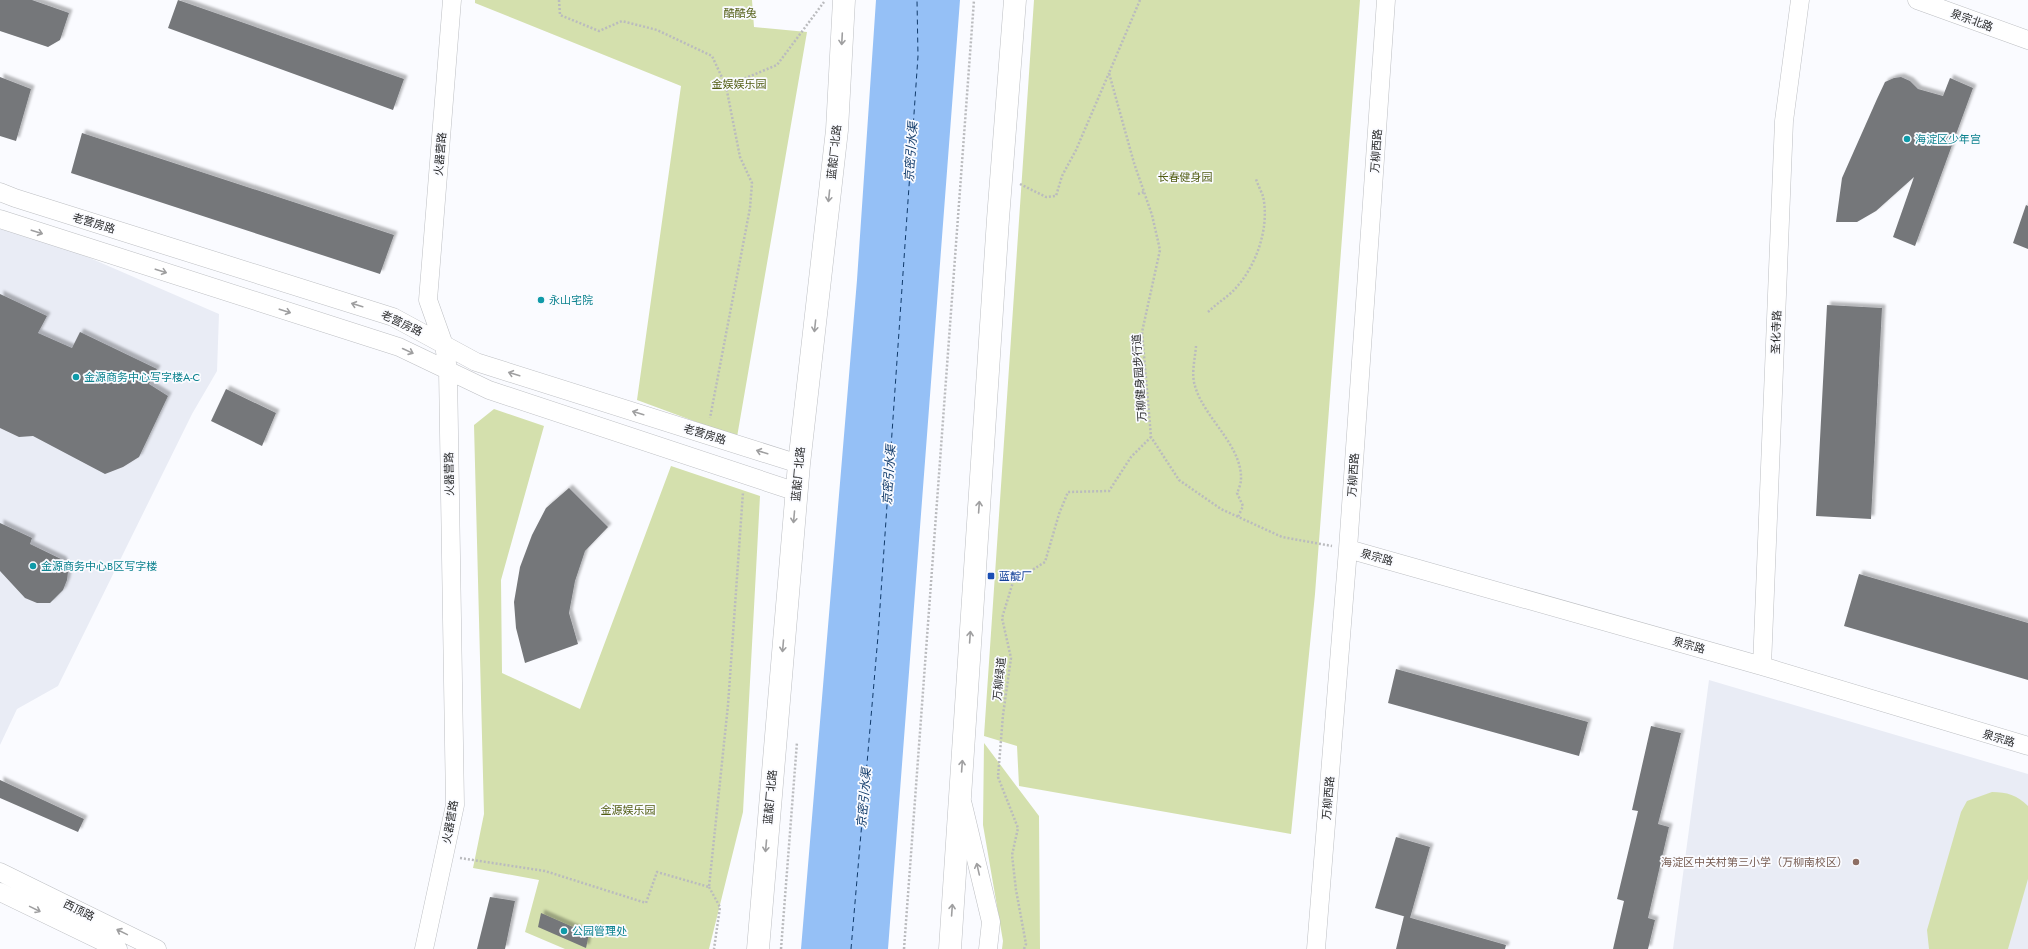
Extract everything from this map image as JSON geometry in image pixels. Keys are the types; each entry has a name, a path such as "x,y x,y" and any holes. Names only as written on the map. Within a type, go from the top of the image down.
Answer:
{"highway":[{"name":"蓝靛厂北路","path":"758,949 799,464 837,130 844,0"},
{"path":"950,949 998,219 1015,0"}],"street":[{"name":"火器营路","path":"424,949 455,806 448,370 444,345 428,300 452,0"},
{"name":"万柳西路","path":"1316,949 1348,548 1386,0"},
{"name":"圣化寺路","path":"1762,666 1784,121 1800,0"},
{"name":"泉宗北路","path":"1917,0 2028,40"},
{"name":"老营房路","path":"0,192 23,201 393,317 476,362 799,464"},
{"name":"老营房路","path":"0,219 399,347 489,390 797,492"},
{"name":"泉宗路","path":"1348,548 1762,666 2028,746"},
{"path":"960,790 990,922 988,949"},
{"name":"西顶路","path":"0,872 157,949"},
{"name":"西顶路","path":"0,892 118,949"}],"path":[{"path":"558,0 560,15 600,31 622,21 657,30 712,56 726,86 740,157 752,183 750,208 710,420"},
{"path":"726,86 778,65 826,0"},
{"path":"904,949 974,0"},
{"path":"1016,181 1046,197 1056,196 1062,176 1076,150 1140,0"},
{"name":"万柳健身园步行道","path":"1109,73 1134,163 1152,215 1160,250 1142,332 1151,437 1178,480 1221,509 1282,537 1348,548"},
{"path":"1208,312 1233,290 1248,273 1258,252 1264,216 1263,197 1256,179"},
{"path":"1138,194 1144,192"},
{"path":"1196,346 1194,384 1199,399 1234,450 1239,463 1242,479 1237,494 1243,506 1238,517"},
{"name":"万柳绿道","path":"1024,949 1026,944 1016,890 1012,855 1018,828 998,777 1003,715 1010,658 1002,618 1013,582 1045,562 1059,514 1068,492 1109,491 1132,458 1151,437"},
{"path":"714,949 720,907 709,887 728,706 745,474"},
{"path":"781,949 797,734"},
{"path":"444,856 545,870 646,903 657,872 709,887"}],"shaded area":[{"path":"0,219 219,314 217,371 192,414 58,686 17,709 0,745"},
{"name":"海淀区中关村第三小学（万柳南校区）","path":"1709,680 2028,774 2028,949 1673,949"}],"green space":[{"name":"金娱娱乐园","path":"475,0 752,0 754,27 807,32 737,437 637,400 681,86 475,3"},
{"name":"长春健身园","path":"1034,0 1360,0 1315,594 1291,834 1019,786 1017,746 984,736"},
{"name":"金源娱乐园","path":"494,409 544,426 501,580 502,673 580,709 671,466 760,496 743,812 709,949 565,949 525,932 539,880 473,868 484,814 474,425"},
{"path":"984,743 1039,816 1040,949 1002,949 1003,941 983,825"},
{"path":"1992,792 2012,795 2020,799 2028,806 2028,879 2008,949 1929,949 1927,930 1961,812 1967,801"}],"water":[{"name":"京密引水渠","path":"876,0 960,0 888,949 801,949 857,280"}],"building":[{"path":"0,0 32,0 69,13 60,40 48,47 0,31"},
{"path":"178,0 404,79 393,110 168,28"},
{"path":"0,77 31,89 16,141 0,136"},
{"name":"海淀区少年宫","path":"1901,77 1910,81 1918,89 1943,96 1950,78 1973,88 1915,246 1893,237 1914,177 1876,211 1857,222 1836,222 1842,178 1877,99 1885,82"},
{"path":"82,133 394,235 380,274 71,173"},
{"path":"2026,205 2028,206 2028,249 2013,243"},
{"name":"金源商务中心写字楼A-C","path":"0,294 47,316 38,333 72,348 80,332 157,369 149,384 168,396 139,457 123,467 105,474 33,436 19,437 0,428"},
{"path":"1827,305 1882,308 1871,519 1816,516"},
{"path":"226,389 276,413 262,446 211,421"},
{"path":"569,488 608,527 585,551 575,581 569,613 578,644 525,663 516,628 514,602 520,567 532,535 546,508"},
{"name":"金源商务中心B区写字楼","path":"0,523 32,538 30,544 63,560 68,572 67,580 63,590 50,603 37,603 25,598 0,571"},
{"path":"1859,574 2028,623 2028,680 1844,626"},
{"path":"1396,669 1588,722 1579,756 1388,703"},
{"path":"1651,726 1681,733 1658,824 1669,827 1648,918 1655,920 1648,949 1613,949 1624,901 1617,899 1638,811 1632,810"},
{"path":"0,780 84,819 78,832 0,798"},
{"path":"1396,837 1430,847 1410,918 1375,908"},
{"path":"490,897 515,901 505,949 477,949"},
{"name":"公园管理处","path":"541,913 589,934 586,948 538,927"},
{"path":"1404,916 1506,945 1505,949 1396,949"}],"ferry route":[{"path":"851,949 878,636 918,56 917,0"}],"place":[{"name":"海淀区少年宫","path":"1907,139"},
{"name":"永山宅院","path":"541,300"},
{"name":"金源商务中心写字楼A-C","path":"76,377"},
{"name":"金源商务中心B区写字楼","path":"33,566"},
{"name":"蓝靛厂","path":"991,576"},
{"name":"海淀区中关村第三小学（万柳南校区）","path":"1856,862"},
{"name":"公园管理处","path":"564,931"}],"park label":[{"name":"酷酷兔","path":"740,13"}]}
